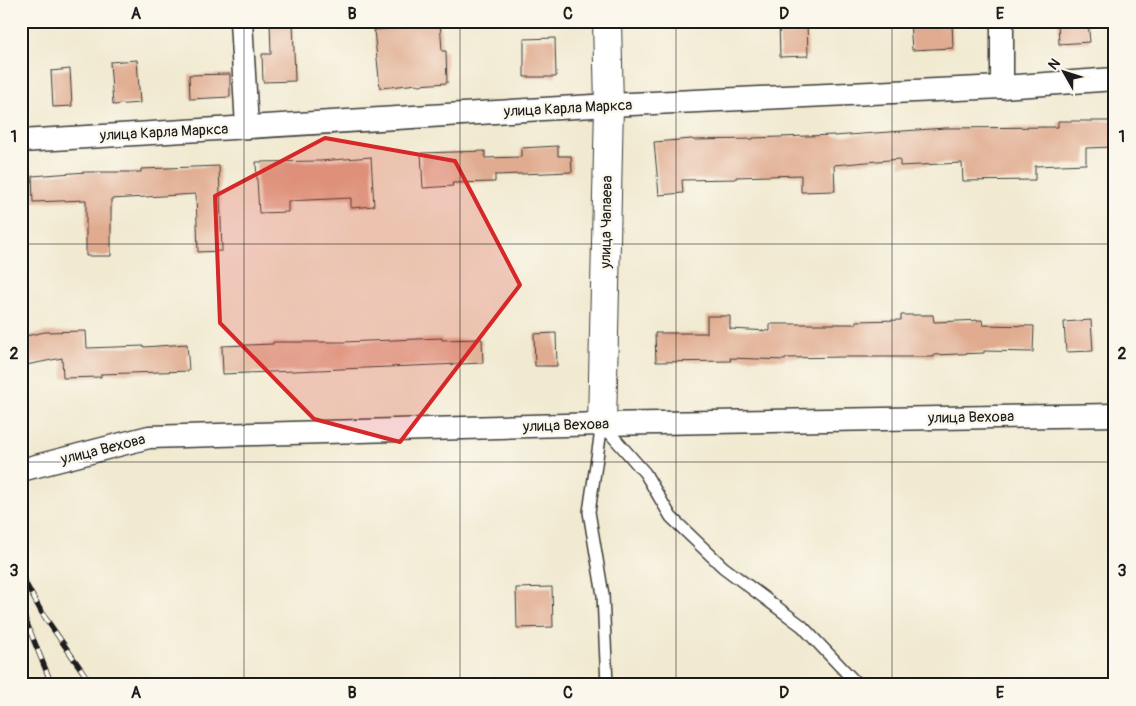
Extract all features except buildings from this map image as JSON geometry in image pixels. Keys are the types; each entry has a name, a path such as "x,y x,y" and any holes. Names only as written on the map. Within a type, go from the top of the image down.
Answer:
{"street":[{"path":"241,21 247,127"},
{"name":"улица Чапаева","path":"602,424 609,105 607,21"},
{"path":"1002,21 1002,87"},
{"name":"улица Карла Маркса","path":"21,141 609,105 1002,87 1115,79"},
{"name":"улица Вехова","path":"21,470 149,436 602,424 1115,415"}],"lane":[{"path":"602,424 589,512 602,595 606,685"},
{"path":"602,424 645,473 670,518 723,568 802,626 858,685"}],"highlighted area":[{"path":"325,138 455,161 520,285 400,442 314,419 220,323 215,196"}],"railway":[{"path":"21,575 42,613 92,685"},
{"path":"21,609 52,685"}]}
